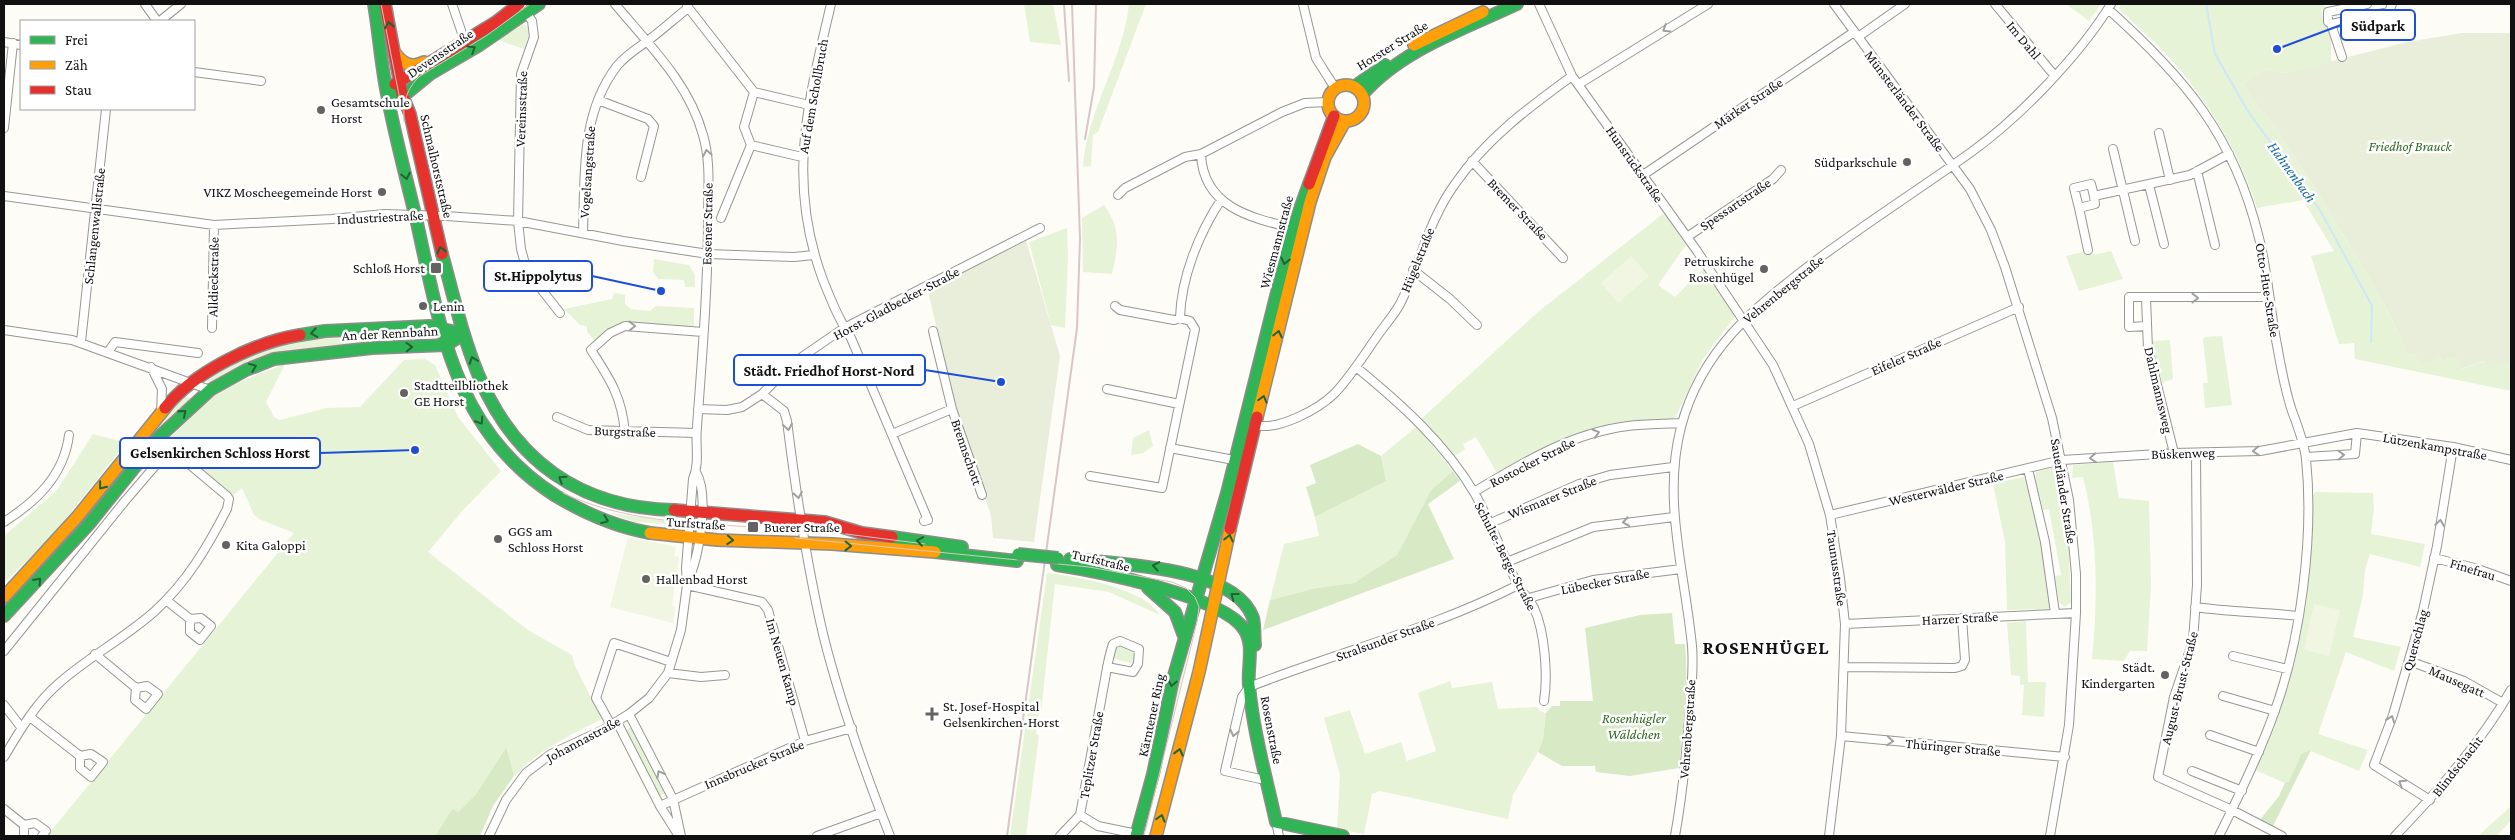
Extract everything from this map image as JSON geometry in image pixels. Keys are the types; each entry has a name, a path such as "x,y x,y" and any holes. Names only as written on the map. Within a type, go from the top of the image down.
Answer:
{"main road":[{"path":"374,4 386,92 442,328"},
{"name":"Schmalhorststraße","path":"385,4 402,94 414,129 432,215 464,334"},
{"name":"Devensstraße","path":"386,92 399,80 445,55 522,6 539,4"},
{"name":"Horster Straße","path":"1358,91 1416,44 1501,4"},
{"name":"Horster Straße","path":"1358,91 1369,87 1403,60 1517,4"},
{"name":"Devensstraße","path":"386,92 402,94 522,6"},
{"name":"Devensstraße","path":"394,52 400,60 414,66 445,55"},
{"path":"1345,84 1358,91 1364,101 1361,112 1353,120 1346,121 1334,116 1328,102 1330,93 1335,88 1345,84"},
{"name":"Wiesmannstraße","path":"1262,380 1293,228 1334,116"},
{"name":"Wiesmannstraße","path":"1262,380 1310,200 1334,141 1346,121"},
{"name":"An der Rennbahn","path":"4,597 78,516 161,413 191,384 240,354 282,338 325,331 424,326 442,328 464,334"},
{"name":"Turfstraße","path":"442,328 451,366 478,420 509,459 533,481 566,502 621,527 658,535 694,538 890,549 948,550 1057,562 1146,564 1179,571 1203,579"},
{"name":"An der Rennbahn","path":"4,616 32,588 89,524 158,438 210,390 246,370 274,359 372,348 446,345 464,334"},
{"name":"Turfstraße","path":"464,334 478,374 500,415 516,438 551,472 587,494 618,504 647,509 697,511 803,524 825,522 844,526 862,533 891,537 948,550"},
{"path":"1156,836 1214,607 1255,429 1262,380"},
{"name":"Kärntener Ring","path":"1135,836 1154,774 1173,679 1184,636 1203,579 1227,493 1241,430 1262,380"},
{"name":"Turfstraße","path":"1057,562 1096,571 1148,588 1196,600"},
{"path":"1203,579 1218,586"},
{"name":"Rosenstraße","path":"1218,586 1240,600 1250,614 1255,640 1251,656"},
{"path":"1148,588 1153,595 1175,610 1181,621 1184,636"},
{"path":"1196,600 1214,607"},
{"name":"Rosenstraße","path":"1214,607 1226,612 1244,628 1250,644 1249,687 1251,710 1276,822"},
{"path":"1276,822 1343,836"}],"street":[{"path":"145,4 157,20"},
{"path":"159,20 181,4"},
{"path":"452,4 465,42"},
{"name":"Essener Straße","path":"616,4 674,74 687,95 703,135 708,160 708,254 696,433 696,472 693,479 697,511"},
{"name":"Auf dem Schollbruch","path":"831,4 809,105 802,157 803,194 814,255 928,520 924,521"},
{"path":"1303,4 1316,58 1335,88"},
{"name":"Hunsrückstraße","path":"1539,4 1572,76 1744,318"},
{"path":"1579,84 1708,4"},
{"name":"Münsterländer Straße","path":"1834,4 1953,165"},
{"name":"Münsterländer Straße","path":"1856,35 1906,4"},
{"name":"Im Dahl","path":"1995,4 2054,75"},
{"path":"2342,57 2327,16 2328,12 2367,4"},
{"path":"2331,24 2389,12 2392,4"},
{"name":"Vereinsstraße","path":"522,6 532,20 534,37 521,74 518,221 527,271 560,313"},
{"path":"688,6 754,92 809,105"},
{"name":"Vogelsangstraße","path":"583,233 588,136 598,100 617,66 630,52 646,42 688,6"},
{"name":"Vehrenbergstraße","path":"1675,836 1685,771 1692,679 1692,649 1674,517 1673,468 1682,423 1704,372 1717,350 1744,318 1863,225 1953,165 2015,115 2081,46 2109,7"},
{"name":"Otto-Hue-Straße","path":"2109,7 2180,79 2203,110 2229,154 2256,224 2282,374 2304,442 2306,457 2307,528 2298,616 2287,669 2275,711 2259,752 2219,836"},
{"name":"Märker Straße","path":"1643,175 1856,35"},
{"path":"4,42 17,44 4,128"},
{"path":"195,72 261,81"},
{"name":"Hügelstraße","path":"1255,429 1283,422 1310,411 1334,393 1356,367 1400,305 1436,215 1454,185 1472,161 1502,129 1572,76"},
{"path":"721,218 751,145 744,127 754,92"},
{"path":"598,100 648,118 654,126 641,177"},
{"path":"1118,195 1125,188 1185,156 1201,154 1282,112 1306,103 1328,102"},
{"name":"Schlangenwallstraße","path":"82,342 106,110"},
{"path":"2159,133 2170,180"},
{"path":"751,145 802,157"},
{"path":"2113,148 2135,241"},
{"path":"1201,154 1202,172 1221,200 1247,216 1293,228"},
{"path":"2094,196 2170,180 2198,171 2229,154"},
{"name":"Bremer Straße","path":"1472,161 1563,258"},
{"name":"Sauerländer Straße","path":"1953,165 1970,189 1991,230 2019,307 2041,377 2062,460 2069,500 2076,574 2074,671 2065,757 2050,836"},
{"name":"Spessartstraße","path":"1687,237 1773,179 1781,170"},
{"path":"2198,171 2215,245"},
{"path":"2079,208 2096,204 2091,184 2074,188 2088,250"},
{"path":"2150,185 2164,244"},
{"name":"Industriestraße","path":"4,196 214,225 332,219 385,214 415,214 518,221 708,254 794,257 814,255"},
{"path":"1180,318 1192,259 1206,226 1221,200"},
{"name":"Alldieckstraße","path":"212,328 214,225"},
{"name":"Horst-Gladbecker-Straße","path":"762,394 793,363 844,328 1040,228"},
{"path":"1413,270 1450,299 1477,325"},
{"path":"2147,326 2129,327 2129,297 2268,297"},
{"name":"Dahlmannsweg","path":"2146,298 2148,338 2154,378 2174,453"},
{"path":"1090,476 1162,488 1195,329 1190,321 1180,318 1174,320 1156,317 1120,310 1115,306"},
{"name":"Eifeler Straße","path":"1793,406 2019,307"},
{"name":"Taunusstraße","path":"1744,318 1773,365 1793,406 1809,444 1830,516 1840,578 1845,667 1841,736 1829,836"},
{"path":"625,433 623,411 616,391 591,350 610,334 624,326 703,332"},
{"path":"4,330 82,342 210,390"},
{"name":"Brennschott","path":"933,331 952,410 982,495"},
{"path":"108,352 115,342 198,353"},
{"path":"151,367 162,389 161,413"},
{"name":"Schulte-Berge-Straße","path":"1356,367 1417,422 1446,454 1474,492 1491,522 1518,585 1529,598 1535,610 1541,633 1546,689 1544,702"},
{"path":"1107,390 1179,404"},
{"path":"698,409 727,410 742,407 762,394 784,411 824,639 852,728 890,836"},
{"name":"Brennschott","path":"892,434 952,410"},
{"name":"Burgstraße","path":"557,417 588,430 625,433 696,433"},
{"name":"Rostocker Straße","path":"1474,492 1558,445 1581,437 1628,426 1682,423"},
{"path":"1241,430 1255,429"},
{"path":"2306,457 2355,454 2358,434"},
{"name":"Lützenkampstraße","path":"2304,442 2358,434 2453,447 2511,460"},
{"path":"4,522 36,498 55,477 67,454 69,435"},
{"path":"4,757 21,727 56,685 95,654 129,632 166,600 197,563 227,509 229,499 174,454 158,438"},
{"name":"Büskenweg","path":"2062,460 2174,453 2260,451 2304,442"},
{"name":"Querschlag","path":"2430,800 2374,765 2393,715 2409,661 2437,546 2453,447"},
{"path":"1170,448 1234,460"},
{"name":"August-Brust-Straße","path":"2196,453 2193,641 2174,697 2158,777 2232,810"},
{"path":"4,651 125,501 156,466 174,454"},
{"name":"Westerwälder Straße","path":"1830,516 2062,460"},
{"name":"Wismarer Straße","path":"1491,522 1578,484 1610,475 1673,468"},
{"name":"Sauerländer Straße","path":"2028,468 2045,542 2055,613"},
{"name":"Johannastraße","path":"489,836 506,800 526,772 551,754 614,724 629,714 649,698 668,673 681,630 687,585 686,568 694,538 697,511"},
{"path":"1507,562 1593,527 1674,517"},
{"name":"Finefrau","path":"2434,558 2476,568 2511,582"},
{"name":"Lübecker Straße","path":"1529,598 1593,580 1681,569"},
{"name":"Im Neuen Kamp","path":"687,585 762,602 768,610 805,741"},
{"name":"Stralsunder Straße","path":"1249,687 1402,634 1486,601 1518,585"},
{"path":"166,600 190,620"},
{"path":"2195,608 2239,613 2298,616"},
{"name":"Harzer Straße","path":"1844,624 2076,613"},
{"path":"1845,667 1955,668 1962,666 1965,660 1962,618"},
{"name":"Teplitzer Straße","path":"1107,667 1133,672 1138,664 1139,649 1131,644 1115,642 1111,650 1107,667 1080,815 1098,826 1132,833 1135,836"},
{"path":"671,662 614,643 596,698 614,724 660,806 680,836"},
{"path":"95,654 136,688"},
{"path":"2232,656 2287,669"},
{"name":"Mausegatt","path":"2409,661 2464,681 2504,703"},
{"path":"668,673 701,677 725,675"},
{"name":"Rosenstraße","path":"1249,687 1242,697 1225,770 1266,779"},
{"name":"Blindschacht","path":"2395,836 2430,800 2468,752 2504,703 2511,690"},
{"path":"2223,696 2275,711"},
{"path":"4,705 21,727"},
{"path":"629,714 673,799 680,836"},
{"path":"30,717 80,756"},
{"name":"Innsbrucker Straße","path":"660,806 805,741 852,728"},
{"path":"2210,735 2259,752"},
{"name":"Thüringer Straße","path":"1841,736 2065,757"},
{"path":"2192,771 2242,791"},
{"path":"4,809 24,825 35,823 46,832 42,836"},
{"path":"2232,810 2282,836"},
{"path":"817,836 881,813"},
{"path":"1060,836 1080,815"},
{"name":"Rosenstraße","path":"1276,822 1279,836"},
{"path":"24,825 24,836"}],"green space":[{"path":"1024,4 1053,4 1061,45 1030,42"},
{"path":"1129,4 1146,4 1098,132 1093,135 1091,166 1083,167 1091,125 1120,46"},
{"path":"2066,4 2101,4 2089,21"},
{"path":"2121,4 2324,4 2325,9 2321,10 2331,40 2331,63 2285,73 2263,69 2243,84 2287,144 2333,217 2381,299 2407,354 2440,357 2442,361 2456,357 2462,369 2485,361 2508,364 2511,376 2511,391 2355,359 2354,343 2339,344 2311,256 2334,251 2303,200 2257,208 2241,165 2208,107 2166,54 2119,9"},
{"path":"523,24 527,26 529,34 524,49 498,40"},
{"name":"Friedhof Brauck","path":"2462,33 2511,33 2511,376 2508,364 2488,369 2484,361 2461,369 2456,357 2442,361 2440,357 2423,364 2415,355 2407,354 2381,299 2333,217 2287,144 2243,84 2263,69 2285,73 2407,42"},
{"path":"1104,205 1114,223 1117,238 1112,274 1083,272 1082,218"},
{"path":"1664,213 1686,245 1658,285 1675,297 1703,269 1735,316 1703,359 1675,418 1604,425 1557,442 1497,473 1476,437 1463,444 1465,449 1453,457 1421,419 1538,312"},
{"path":"1067,228 1068,258 1065,328 1051,325 1029,242"},
{"path":"1026,240 1060,356 1034,542 993,538 991,515 953,409 933,331 936,326 927,286"},
{"path":"2091,250 2093,255 2111,251 2123,279 2079,291 2066,256"},
{"path":"1631,256 1649,276 1618,303 1601,283"},
{"path":"654,259 689,265 695,275 695,287 685,287 684,280 658,279 653,272"},
{"path":"614,293 625,295 625,304 631,309 650,311 656,306 694,308 694,328 630,322 617,324 595,341 587,332 587,326 580,325 564,309 612,299"},
{"path":"371,333 380,335 381,338 365,345 317,348 268,357 214,382 207,380 245,358 285,344 349,334"},
{"path":"2222,336 2232,405 2205,408 2203,383 2208,383 2203,340 2205,337"},
{"path":"2170,340 2173,379 2159,384 2152,341"},
{"path":"425,359 435,365 458,417 501,471 463,510 428,552 528,630 572,655 575,666 602,719 544,751 514,776 505,748 476,794 457,813 452,809 435,836 47,836 294,533 259,519 254,515 242,488 231,497 166,442 210,398 244,380 285,364 266,402 274,417 280,420 327,408 360,407 404,360"},
{"path":"184,396 194,399 159,431 69,543 21,592 141,443"},
{"path":"1417,426 1453,471 1431,490 1397,555 1354,583 1316,588 1270,600 1284,544 1319,536 1315,517 1386,481 1381,456"},
{"path":"1149,430 1153,446 1143,453 1131,455 1133,438"},
{"path":"93,434 126,443 51,537 4,583 4,536 57,490"},
{"path":"1358,444 1381,456 1386,481 1315,517 1306,487 1316,483 1310,465"},
{"path":"2113,462 2119,498 2149,501 2151,585 2147,651 2130,651 2124,661 2092,659 2096,590 2092,522 2083,477 2072,478 2073,465"},
{"path":"2054,467 2060,471 2068,537 2071,602 2065,607 2059,602 2055,576 2061,575 2049,509 2043,510 2035,477 2036,472"},
{"path":"1453,471 1460,481 1428,504 1454,559 1263,630 1270,600 1316,588 1354,583 1397,555 1431,490"},
{"path":"2023,477 2026,478 2043,545 2051,606 2049,609 2007,610 2005,542 1993,484"},
{"path":"2315,492 2373,493 2374,509 2371,534 2425,544 2420,567 2370,554 2365,570 2363,595 2353,637 2401,647 2394,671 2346,652 2318,734 2368,750 2359,771 2311,751 2301,754 2289,783 2285,783 2255,770 2280,707 2311,535 2312,495"},
{"path":"610,513 683,523 684,525 635,522"},
{"name":"Hallenbad Horst","path":"628,537 676,547 674,556 679,557 672,604 675,610 673,623 610,607"},
{"path":"1047,573 1091,580 1125,591 1140,597 1160,615 1109,592 1055,584 1041,712 1039,712 1036,734 1039,735 1026,836 1010,836"},
{"path":"2314,604 2340,610 2329,656 2304,650"},
{"name":"Rosenhügler Wäldchen","path":"1672,613 1675,644 1685,644 1686,659 1685,706 1679,768 1630,776 1596,772 1595,766 1562,766 1538,752 1543,739 1546,713 1552,706 1560,706 1560,701 1593,701 1585,628 1640,615"},
{"path":"1194,618 1197,619 1151,806 1141,836"},
{"path":"2026,621 2028,682 2046,682 2044,717 2022,715 2024,685 2020,685 2020,676 2011,675 2007,623"},
{"path":"1121,645 1132,647 1137,655 1134,664 1112,658 1114,649"},
{"path":"1450,681 1452,688 1492,682 1498,709 1537,707 1540,711 1546,713 1543,739 1538,752 1513,795 1508,819 1380,791 1372,794 1364,834 1337,829 1340,775 1324,718 1350,710 1365,754 1401,742 1407,761 1436,751 1418,693"},
{"path":"631,727 666,793 659,796 624,731"},
{"path":"506,747 514,776 493,806 480,836 435,836 452,809 458,812 476,794"},
{"path":"2311,750 2272,828 2259,821 2279,796 2285,783 2289,782 2301,754"},
{"path":"2511,806 2511,821 2496,836 2478,836"}],"waterway":[{"name":"Hahnenbach","path":"2206,4 2215,54 2249,113 2320,210 2372,306 2371,342"}],"tram line":[{"path":"381,4 402,110"},
{"path":"404,122 406,97 411,86 420,76 486,36 530,4"},
{"path":"563,493 609,510 632,515 680,522 753,527"},
{"path":"846,534 925,544"},
{"path":"795,538 1089,567 1172,582 1186,588 1195,597 1199,607 1197,622 1144,836"}],"railway":[{"path":"1064,4 1069,81"},
{"path":"1007,836 1077,328 1080,239 1072,4"},
{"path":"1085,139 1094,87 1096,4"}],"traffic: fast":[{"path":"374,4 390,110 435,302 445,340 458,376 474,410 495,442 522,470 556,496 602,519 650,533"},
{"path":"396,94 408,92 430,74 478,46 539,4"},
{"path":"1362,95 1395,65 1414,53 1517,4"},
{"path":"1354,87 1385,65"},
{"path":"1136,836 1153,774 1173,679 1227,493 1293,228 1309,184"},
{"path":"442,254 462,329 478,374 493,405 511,432 531,455 554,474 580,489 609,500 640,507 674,510"},
{"path":"300,335 325,331 430,326 464,334"},
{"path":"4,616 89,524 158,438 210,390 246,370 274,359 372,348 446,345 464,334"},
{"path":"892,537 962,547"},
{"path":"935,552 1017,561"},
{"path":"1018,554 1058,558"},
{"path":"1070,559 1143,566 1172,571 1199,578 1223,588 1242,601 1253,618 1255,645"},
{"path":"1057,565 1128,579 1186,596 1211,606 1231,617 1244,629 1250,649 1249,685 1254,719 1276,822 1343,836"},
{"path":"1148,588 1175,612 1184,636"}],"traffic: slow":[{"path":"1414,45 1483,12"},
{"path":"394,52 407,64 415,65 424,62"},
{"path":"1346,85 1353,86 1359,90 1363,96 1364,103 1363,110 1359,116 1353,120 1346,121 1339,120 1333,116 1329,110 1328,103 1329,96 1333,90 1339,86 1346,85"},
{"path":"1257,417 1310,202 1325,157 1345,121"},
{"path":"4,597 78,516 165,408"},
{"path":"1156,836 1199,672 1230,529"},
{"path":"650,533 717,540 832,544 935,552"}],"traffic: jam":[{"path":"385,4 402,94 410,114 442,254"},
{"path":"395,84 496,22 519,4"},
{"path":"1309,184 1334,116"},
{"path":"165,408 192,382 226,361 264,344 300,335"},
{"path":"1230,529 1257,417"},
{"path":"674,510 825,522 862,533 892,537"}],"place":[{"name":"Südpark","path":"2277,49"},
{"name":"Gesamtschule Horst","path":"321,110"},
{"name":"Südparkschule","path":"1907,162"},
{"name":"VIKZ Moscheegemeinde Horst","path":"382,192"},
{"name":"Schloß Horst","path":"436,268"},
{"name":"Petruskirche Rosenhügel","path":"1764,269"},
{"name":"St.Hippolytus","path":"661,291"},
{"name":"Lenin","path":"423,306"},
{"name":"Städt. Friedhof Horst-Nord","path":"1001,382"},
{"name":"Stadtteilbliothek GE Horst","path":"404,393"},
{"name":"Gelsenkirchen Schloss Horst","path":"415,450"},
{"name":"Buerer Straße","path":"753,527"},
{"name":"GGS am Schloss Horst","path":"498,539"},
{"name":"Kita Galoppi","path":"226,545"},
{"name":"Hallenbad Horst","path":"646,579"},
{"name":"Städt. Kindergarten","path":"2165,675"},
{"name":"St. Josef-Hospital Gelsenkirchen-Horst","path":"932,714"}],"district":[{"name":"ROSENHÜGEL","path":"1766,647"}]}
